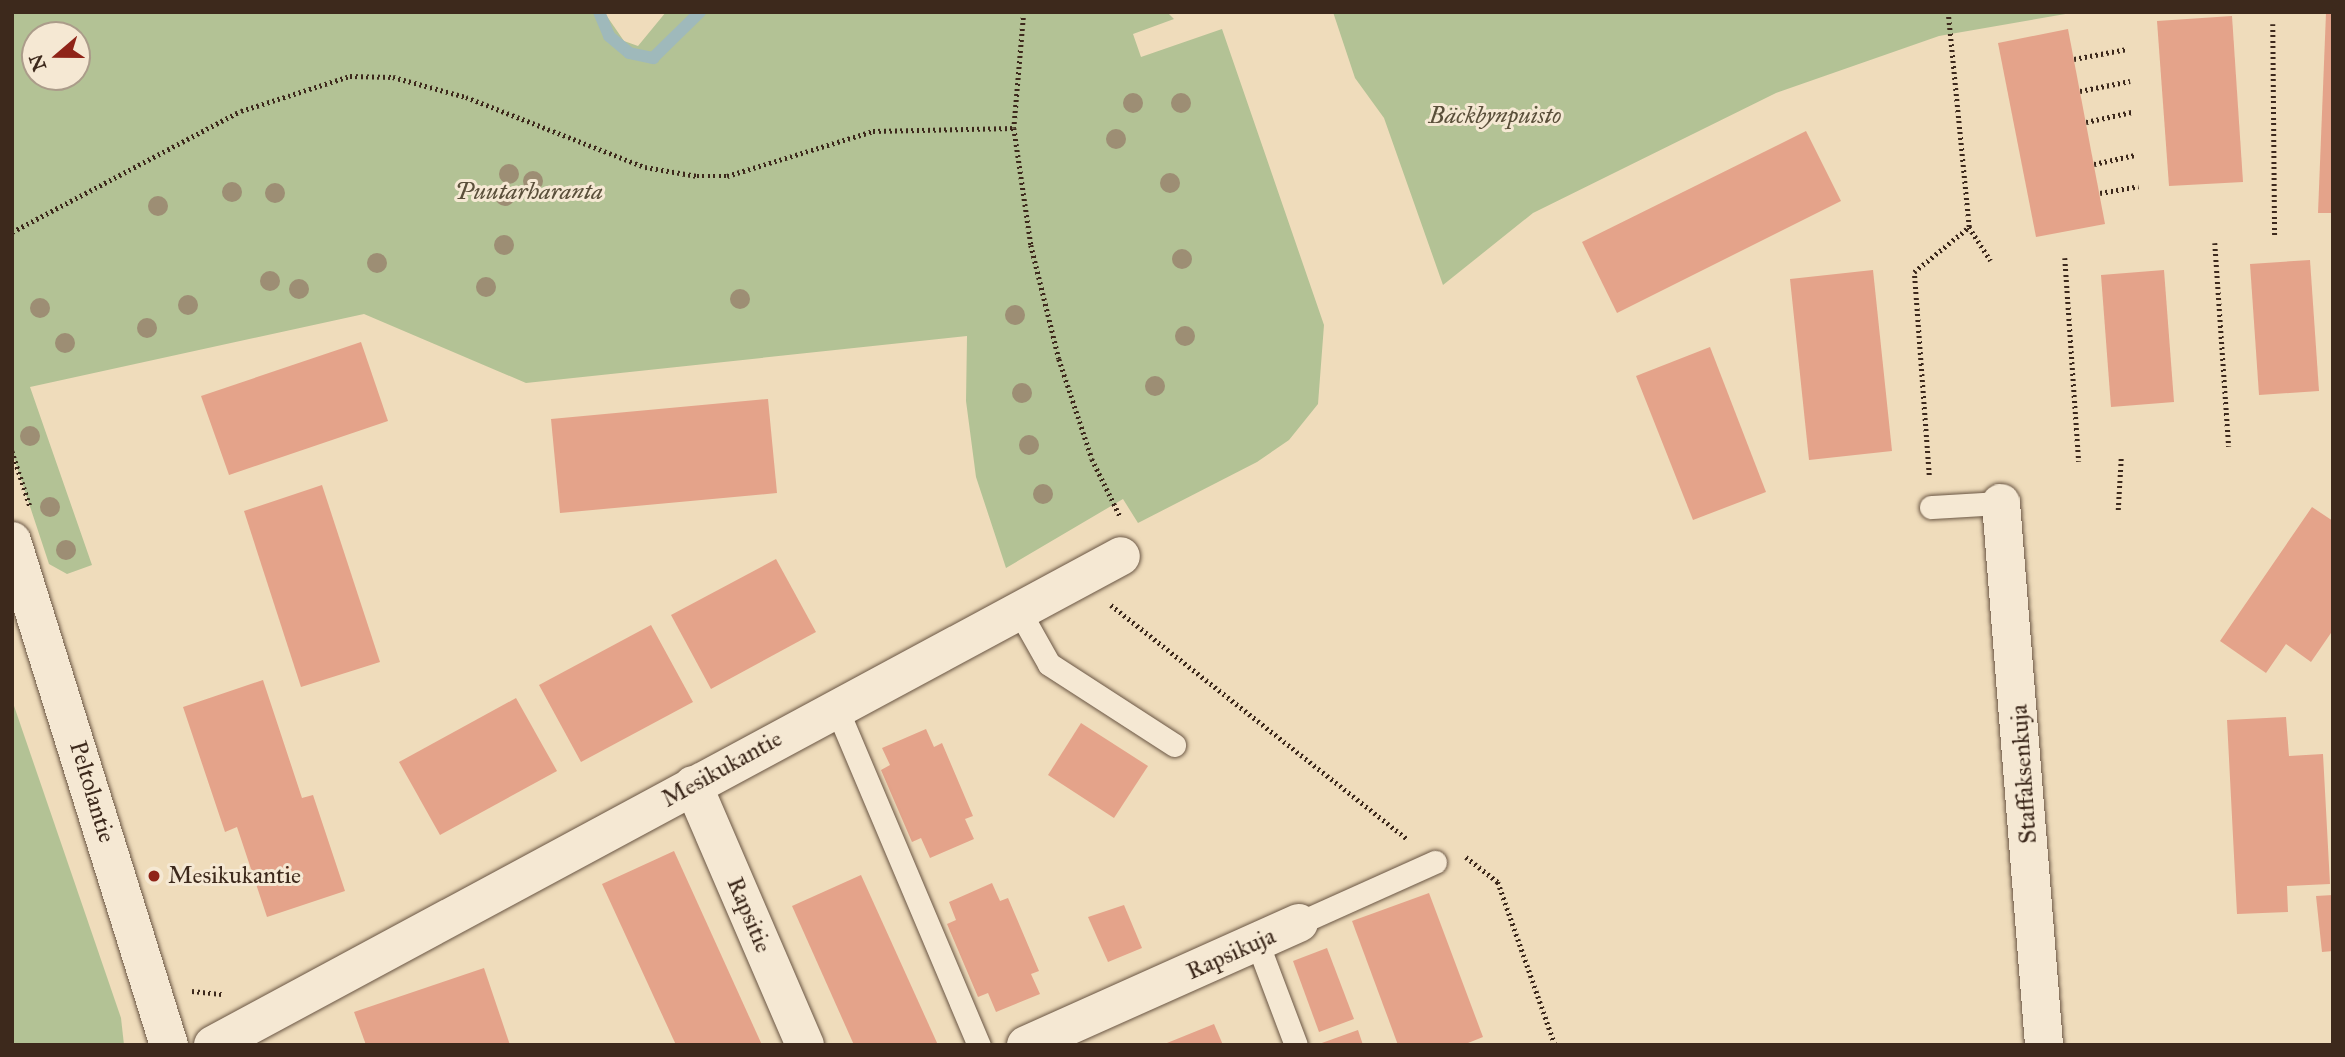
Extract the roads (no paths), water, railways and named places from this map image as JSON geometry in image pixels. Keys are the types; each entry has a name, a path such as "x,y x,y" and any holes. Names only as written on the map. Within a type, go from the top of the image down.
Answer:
{"street":[{"name":"Staffaksenkuja","path":"2001,503 2043,1045"},
{"name":"Peltolantie","path":"12,541 22,606 169,1045"},
{"name":"Mesikukantie","path":"213,1045 836,707 1121,556"},
{"name":"Rapsitie","path":"693,785 805,1045"},
{"name":"Rapsikuja","path":"1026,1045 1299,923"}],"lane":[{"path":"1931,507 2001,503"},
{"path":"1018,609 1049,664 1174,745"},
{"path":"836,707 979,1045"},
{"name":"Rapsikuja","path":"1299,923 1435,862"},
{"path":"1257,942 1296,1045"}],"waterway":[{"path":"599,12 609,36 629,53 653,58 700,12"}],"place":[{"name":"Mesikukantie","path":"154,876"}],"park label":[{"name":"Bäckbynpuisto","path":"1495,116"},
{"name":"Puutarharanta","path":"529,192"}]}
